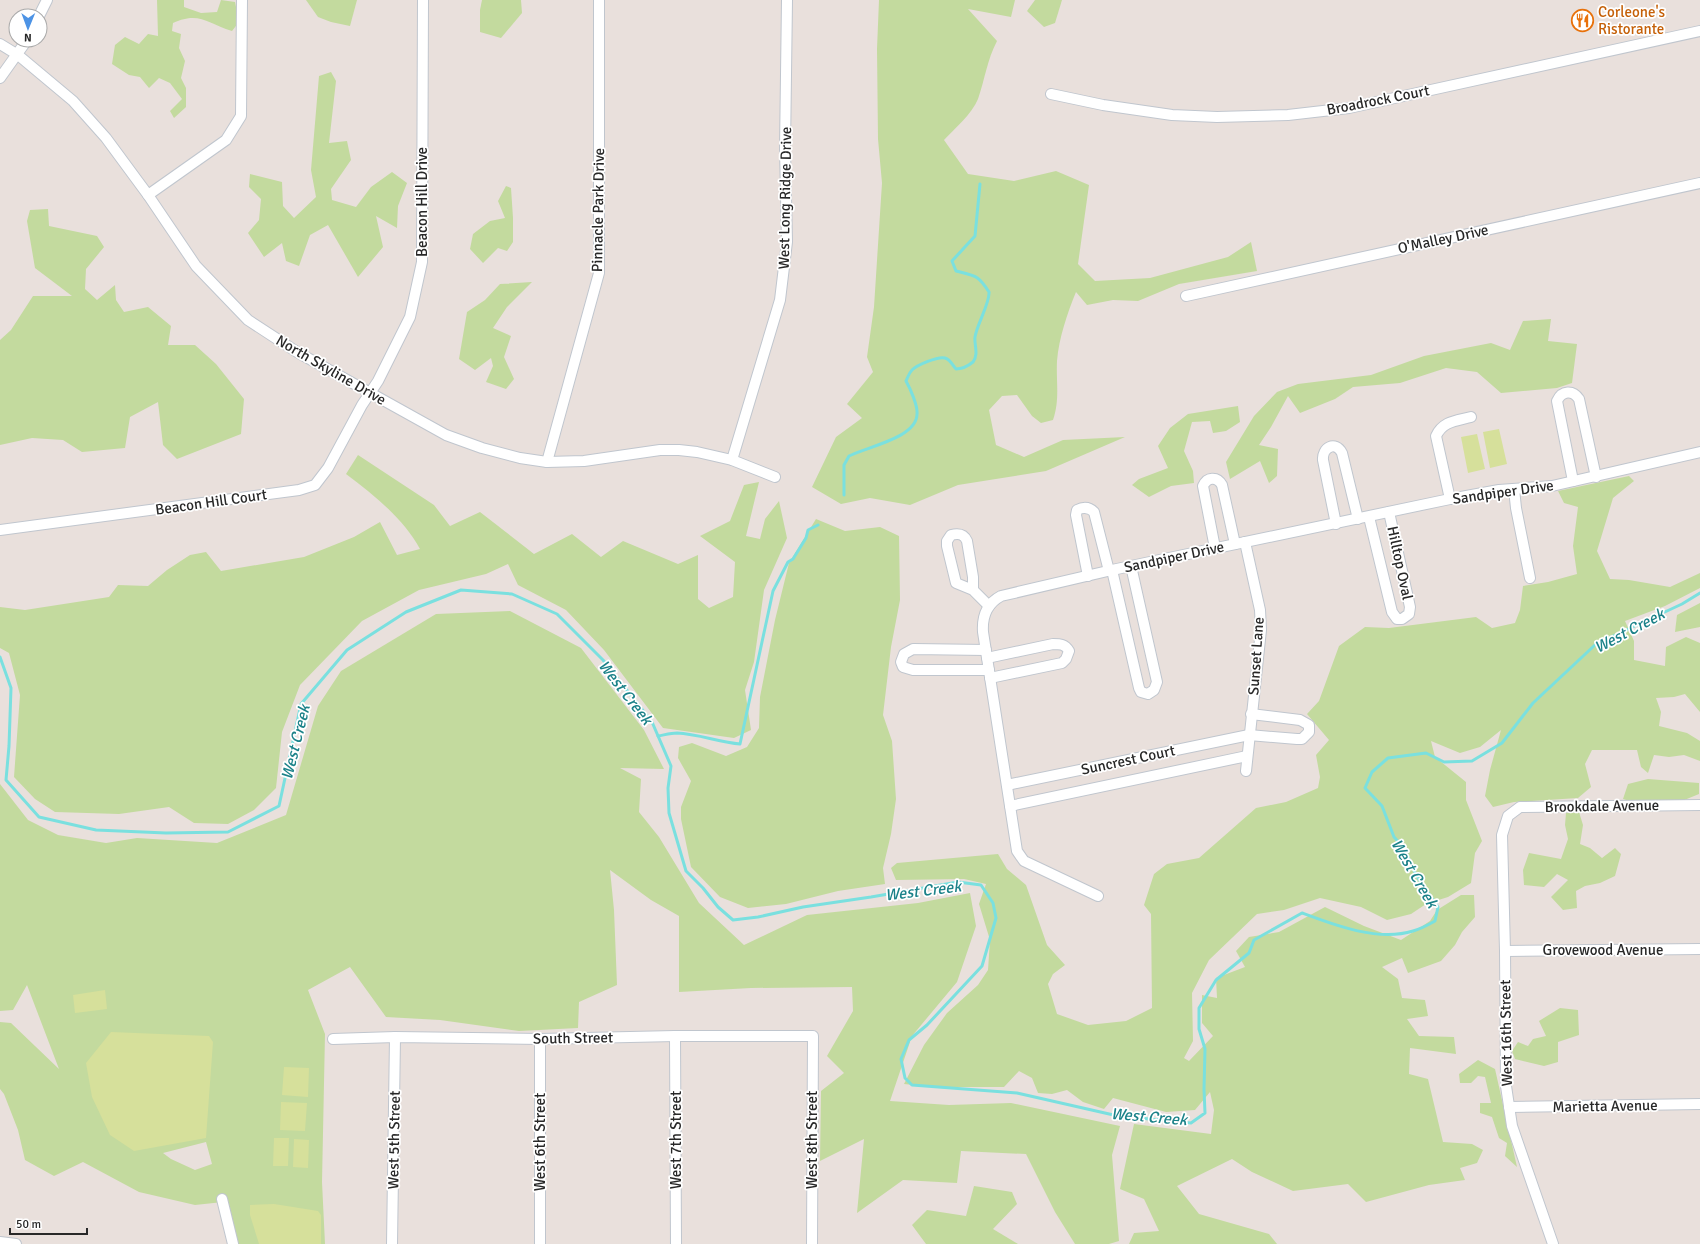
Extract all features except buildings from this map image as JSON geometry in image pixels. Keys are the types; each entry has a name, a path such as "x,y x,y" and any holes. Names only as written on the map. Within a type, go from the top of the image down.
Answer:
{"street":[{"path":"148,195 226,140 241,116 242,0"},
{"name":"Beacon Hill Drive","path":"370,393 378,381 410,317 422,262 423,0"},
{"name":"Pinnacle Park Drive","path":"547,462 599,274 600,0"},
{"name":"West Long Ridge Drive","path":"732,460 780,300 787,242 785,149 788,48 787,0"},
{"name":"Broadrock Court","path":"1051,94 1103,105 1172,115 1216,117 1288,115 1349,108 1700,31"},
{"name":"North Skyline Drive","path":"0,44 18,55 73,101 106,138 148,195 196,266 248,320 297,352 370,393 446,435 489,450 520,458 547,462 584,461 660,450 679,450 697,452 732,460 775,477"},
{"path":"0,78 22,48"},
{"name":"O'Malley Drive","path":"1186,296 1700,183"},
{"path":"1573,481 1557,401 1563,393 1568,392 1573,393 1579,399 1596,477"},
{"name":"Beacon Hill Court","path":"0,530 299,490 315,485 328,468 370,393"},
{"path":"1450,499 1436,436 1439,428 1446,424 1471,417"},
{"path":"1336,524 1323,460 1325,450 1330,446 1336,445 1340,448 1342,453 1358,519"},
{"name":"Sandpiper Drive","path":"989,606 995,599 1001,596 1110,570 1450,499 1499,490 1552,486 1700,452"},
{"name":"Sunset Lane","path":"1215,548 1203,486 1205,482 1212,478 1216,479 1222,485 1260,610 1261,630 1246,772"},
{"path":"1514,489 1516,508 1530,578"},
{"path":"1088,576 1076,515 1077,510 1081,509 1090,509 1094,512 1139,688 1141,692 1148,694 1154,690 1157,682 1131,566"},
{"name":"Hilltop Oval","path":"1369,517 1392,612 1397,619 1402,619 1409,614 1410,611 1389,512"},
{"path":"973,590 973,577 967,541 961,534 952,535 947,541 947,546 956,583 973,590 989,606 982,621 1017,851 1024,861 1098,896"},
{"path":"1053,644 1063,645 1069,651 1066,659 1062,663 989,674 912,670 903,667 901,662 904,654 913,650 986,654 1053,644"},
{"name":"Suncrest Court","path":"1007,785 1249,735 1297,739 1306,736 1310,728 1306,722 1300,720 1251,714"},
{"path":"1010,806 1247,756"},
{"name":"Brookdale Avenue","path":"1508,816 1520,807 1700,805"},
{"name":"West 16th Street","path":"1508,816 1502,835 1506,1086 1512,1126 1553,1244"},
{"name":"Grovewood Avenue","path":"1505,951 1700,949"},
{"name":"South Street","path":"332,1039 395,1037 540,1039 675,1036 813,1036"},
{"name":"West 7th Street","path":"675,1036 676,1244"},
{"name":"West 8th Street","path":"812,1244 813,1036"},
{"name":"West 5th Street","path":"392,1244 395,1037"},
{"name":"West 6th Street","path":"540,1039 540,1244"},
{"name":"Marietta Avenue","path":"1509,1107 1700,1104"},
{"path":"222,1199 233,1244"},
{"path":"0,1242 16,1244"}],"green space":[{"path":"157,0 184,0 184,7 201,13 217,12 221,0 235,2 239,22 232,31 197,18 190,18 173,23 172,31 181,34 179,48 185,61 181,78 186,88 186,107 174,118 170,111 182,99 170,83 159,78 149,88 140,77 129,75 112,64 115,45 125,37 139,44 148,34 158,36"},
{"path":"306,0 357,0 350,26 331,22 318,17"},
{"path":"482,0 521,0 522,13 501,38 480,32 480,10"},
{"path":"879,0 1015,0 1011,17 968,9 997,41 975,105 968,115 944,140 968,174 1014,181 1056,171 1089,185 1078,264 1095,281 1150,278 1228,257 1251,242 1257,271 1179,284 1138,301 1113,300 1087,305 1076,292 1067,317 1060,344 1057,361 1057,398 1053,420 1041,423 1032,416 1017,395 1002,396 989,410 996,445 1024,457 1063,440 1125,437 1046,471 958,485 910,505 870,498 841,504 812,487 836,437 862,418 847,404 873,372 867,357 874,307 882,183 878,139 877,49"},
{"path":"1035,0 1062,0 1055,23 1044,27 1027,11"},
{"path":"331,72 336,81 329,143 347,141 351,160 331,189 332,200 356,207 371,187 392,172 407,183 398,206 397,228 376,216 383,247 358,277 328,225 310,235 299,266 286,261 282,243 264,257 248,233 259,220 261,199 249,187 250,174 282,182 283,206 294,218 316,197 311,170 319,76"},
{"path":"506,186 511,188 513,242 507,251 498,248 483,263 470,249 473,234 490,221 505,218 498,201"},
{"path":"48,209 49,226 97,236 104,247 86,269 85,289 97,300 115,285 116,300 124,312 148,307 171,326 168,345 195,345 216,364 244,399 241,434 177,459 163,445 158,402 130,417 125,448 82,452 63,440 32,438 0,445 0,340 11,330 33,296 72,296 35,268 27,221 30,210"},
{"path":"532,282 507,307 493,328 511,336 504,357 514,379 506,389 486,382 493,366 491,358 475,370 459,359 467,312 485,300 500,284"},
{"path":"1551,319 1548,341 1577,344 1572,383 1557,388 1501,393 1477,372 1446,368 1400,383 1353,387 1335,399 1300,413 1288,396 1259,445 1278,449 1277,476 1269,483 1260,461 1230,479 1226,462 1254,416 1277,392 1298,384 1371,375 1424,356 1491,343 1510,350 1523,321"},
{"path":"1238,406 1240,422 1226,431 1213,433 1210,421 1192,422 1184,451 1193,471 1194,483 1171,486 1149,497 1132,485 1139,479 1168,468 1158,446 1170,428 1188,414"},
{"path":"1499,429 1507,464 1490,468 1483,432"},
{"path":"1477,434 1485,469 1468,473 1461,437"},
{"path":"358,455 434,505 450,526 480,512 534,554 572,534 601,557 623,541 678,564 698,555 698,599 709,608 733,597 735,562 700,536 730,521 744,485 759,482 746,536 760,539 765,519 779,501 787,538 764,590 754,662 745,690 751,730 734,738 663,728 604,650 566,610 518,585 508,564 486,574 419,590 362,621 300,685 282,732 276,788 254,810 228,824 194,823 169,807 119,814 55,812 35,799 14,777 20,695 9,653 0,648 0,607 25,610 109,597 118,585 148,586 167,570 190,555 206,552 221,571 304,557 354,537 380,522 397,555 420,549 396,517 367,490 346,474"},
{"path":"1629,476 1634,481 1613,498 1597,551 1610,579 1629,580 1670,587 1700,573 1700,588 1665,606 1625,621 1634,641 1634,660 1665,666 1666,647 1686,637 1700,643 1700,712 1685,694 1674,697 1656,698 1661,712 1659,726 1687,733 1700,741 1700,761 1684,755 1669,757 1654,755 1648,773 1641,767 1637,750 1592,750 1585,764 1591,787 1578,798 1514,802 1493,807 1485,796 1490,770 1501,730 1480,747 1460,753 1431,741 1435,757 1466,782 1466,800 1482,841 1475,853 1471,883 1448,897 1426,904 1411,914 1387,920 1361,907 1320,898 1284,910 1257,914 1209,960 1192,993 1193,1041 1184,1058 1189,1061 1213,1036 1202,1023 1202,995 1217,998 1216,978 1245,967 1236,951 1249,937 1279,932 1325,907 1364,926 1401,940 1430,921 1437,910 1461,895 1474,895 1475,917 1462,932 1455,945 1441,961 1408,973 1402,958 1382,967 1398,979 1402,998 1425,1000 1428,1016 1407,1019 1419,1036 1454,1037 1456,1054 1410,1048 1409,1074 1428,1079 1443,1142 1472,1144 1483,1150 1477,1163 1460,1168 1465,1180 1429,1185 1366,1202 1348,1184 1293,1191 1252,1172 1232,1159 1177,1186 1199,1214 1269,1234 1277,1244 1129,1244 1134,1233 1159,1231 1144,1199 1120,1189 1134,1124 1211,1134 1214,1110 1210,1092 1195,1110 1166,1112 1113,1098 1104,1109 1083,1102 1067,1090 1052,1094 1038,1093 1032,1078 1019,1071 1004,1087 932,1087 904,1084 924,1045 947,1013 978,985 988,970 990,940 979,904 986,884 964,879 896,880 891,868 897,863 998,854 1007,869 1026,885 1047,945 1065,965 1053,974 1048,984 1057,1014 1088,1025 1126,1021 1152,1008 1151,914 1144,905 1154,874 1167,864 1199,858 1256,808 1286,802 1318,788 1320,777 1316,755 1329,740 1307,714 1319,701 1339,646 1365,627 1389,628 1476,617 1492,628 1515,623 1520,610 1523,586 1548,582 1577,574 1573,546 1578,507 1564,503 1558,491"},
{"path":"816,519 845,531 880,527 899,536 900,600 891,647 883,715 892,741 896,799 891,834 883,868 885,884 838,891 786,904 748,908 720,897 691,867 681,819 681,807 691,781 678,758 679,747 692,743 726,756 747,747 759,728 760,697 775,620 789,563"},
{"path":"1700,603 1700,627 1675,632 1677,615"},
{"path":"510,611 581,648 644,730 664,769 620,768 641,779 639,812 659,837 699,903 744,945 807,915 918,903 970,893 976,926 957,982 912,1036 890,1101 949,1105 1011,1103 1120,1126 1112,1155 1119,1241 1109,1244 1075,1244 1055,1212 1026,1154 961,1151 957,1183 903,1180 857,1213 864,1139 820,1161 821,1091 844,1073 827,1056 853,1011 852,987 751,988 679,992 679,916 651,900 610,870 614,910 617,985 579,1002 578,1028 519,1031 440,1020 386,1017 350,967 308,990 325,1034 322,1182 325,1244 235,1244 223,1202 195,1205 139,1192 83,1162 54,1176 25,1160 18,1130 4,1094 0,1089 0,1022 11,1023 59,1069 27,985 13,1010 0,1011 0,784 28,820 58,835 106,843 137,838 217,843 286,815 318,706 341,671 436,614","holes":["206,1142 212,1164 195,1170 171,1159 163,1153"]},
{"path":"1648,779 1699,783 1699,794 1660,810 1623,799 1628,784"},
{"path":"1579,812 1583,825 1580,844 1590,848 1602,858 1615,848 1621,854 1615,876 1600,883 1585,886 1576,891 1577,908 1563,910 1551,897 1568,880 1557,874 1544,887 1524,885 1523,870 1529,853 1561,859 1568,839 1565,825 1566,813"},
{"path":"105,990 107,1009 75,1013 73,995"},
{"path":"1560,1008 1578,1010 1579,1035 1558,1042 1558,1062 1544,1066 1515,1059 1512,1051 1518,1042 1528,1046 1533,1039 1546,1036 1539,1021"},
{"path":"111,1032 209,1036 213,1042 206,1138 134,1151 110,1135 92,1097 86,1063"},
{"path":"1478,1060 1495,1069 1517,1167 1505,1156 1507,1143 1499,1138 1492,1117 1480,1113 1480,1103 1491,1103 1485,1077 1478,1076 1471,1083 1460,1083 1459,1074"},
{"path":"284,1067 309,1068 308,1097 282,1095"},
{"path":"281,1102 307,1103 305,1131 280,1130"},
{"path":"274,1138 289,1138 288,1166 273,1166"},
{"path":"294,1139 309,1140 308,1168 293,1167"},
{"path":"974,1186 1012,1192 1017,1204 993,1229 1018,1244 926,1244 912,1225 927,1210 966,1216"},
{"path":"274,1204 318,1211 321,1215 321,1244 259,1244 250,1215 250,1205"}],"waterway":[{"path":"844,495 844,465 849,456 889,441 909,429 915,422 917,414 916,406 912,392 906,381 912,370 923,363 938,358 947,359 956,369 967,366 975,359 975,337 988,302 989,292 982,282 976,277 956,271 952,261 975,236 980,184"},
{"path":"658,736 675,733 701,736 724,742 740,744 773,591 788,562 793,559 806,538 808,530 818,525"},
{"name":"West Creek","path":"0,657 11,688 6,780 39,817 96,830 166,833 228,832 279,806 301,704 347,650 406,612 461,590 512,594 557,614 603,660 652,722 671,766 668,788 669,813 686,871 703,888 718,907 733,920 758,917 803,907 958,882 981,885 993,903 996,918 982,966 927,1025 909,1040 901,1059 905,1078 912,1085 1017,1093 1118,1116 1191,1123 1205,1113 1205,1049 1199,1029 1199,1008 1216,980 1249,953 1254,940 1302,913 1356,931 1385,935 1413,931 1435,921 1438,907 1416,875 1404,848 1394,837 1382,806 1365,788 1372,772 1388,758 1426,753 1444,762 1472,761 1502,743 1533,703 1596,644 1682,604 1700,593"}],"place":[{"name":"Corleone's Ristorante","path":"1582,21"}]}
